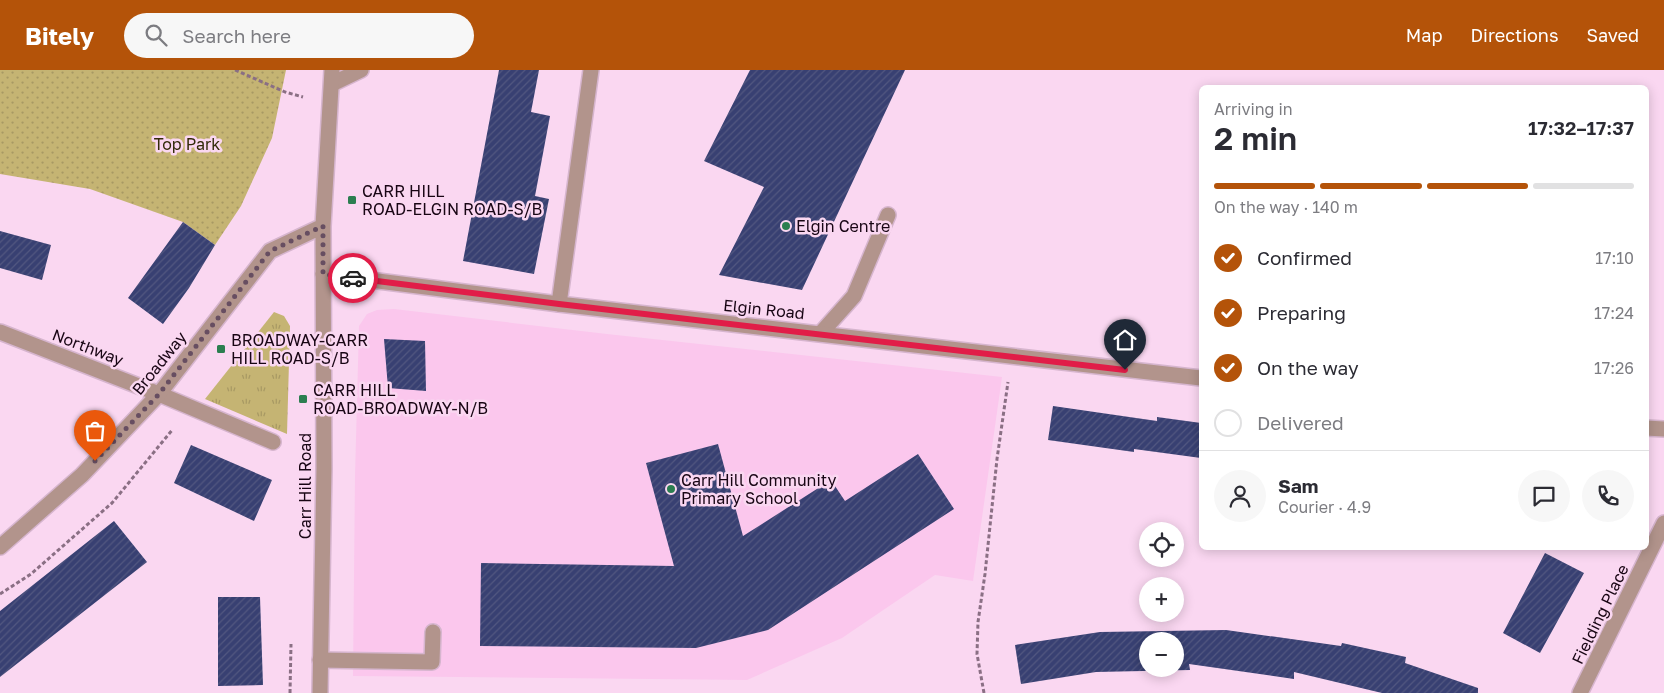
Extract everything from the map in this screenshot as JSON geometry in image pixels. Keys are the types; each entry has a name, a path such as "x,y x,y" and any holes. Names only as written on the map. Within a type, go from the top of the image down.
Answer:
{"street":[{"path":"332,77 360,70"},
{"path":"559,304 591,70"},
{"name":"Carr Hill Road","path":"320,693 324,468 323,226 332,77"},
{"path":"821,333 854,296 888,215"},
{"name":"Broadway","path":"0,547 82,475 159,394 270,251 323,226"},
{"name":"Elgin Road","path":"323,274 559,304 1199,378"},
{"name":"Northway","path":"0,332 159,394 273,442"},
{"path":"1649,428 1664,429"},
{"name":"Fielding Place","path":"1580,693 1664,523"},
{"path":"320,660 432,662 433,632"}],"path":[{"path":"235,70 285,92 330,104"},
{"path":"984,693 976,654 978,622 1010,357"},
{"path":"0,594 31,574 112,503 174,428"},
{"path":"290,693 291,644"}],"shaded area":[{"name":"Carr Hill Community Primary School","path":"394,309 1002,377 973,581 935,575 842,638 747,680 353,676 359,326 367,314 377,310"}],"green space":[{"name":"Top Park","path":"0,70 286,70 272,138 241,206 215,245 183,222 90,189 0,174"},
{"path":"274,312 284,316 290,326 287,434 205,399"}],"building":[{"path":"499,70 539,70 531,112 550,116 535,196 549,199 534,274 463,261"},
{"path":"750,70 905,70 802,290 719,275 764,187 704,161"},
{"path":"183,222 215,245 189,288 163,324 128,298"},
{"path":"0,231 51,245 42,280 0,268"},
{"path":"384,339 425,341 426,391 388,388"},
{"path":"1053,406 1157,421 1157,417 1199,423 1199,458 1134,449 1134,452 1048,440"},
{"path":"718,444 743,536 831,480 845,501 918,454 954,509 768,630 696,648 480,646 481,563 674,566 646,463"},
{"path":"191,445 272,480 254,521 174,483"},
{"path":"114,521 147,562 0,677 0,611"},
{"path":"1545,553 1584,573 1540,653 1503,633"},
{"path":"218,597 260,597 263,685 218,686"},
{"path":"1226,630 1341,646 1342,643 1406,657 1405,663 1478,688 1478,693 1382,693 1294,672 1294,679 1189,664 1190,670 1184,670 1184,632 1139,632 1139,671 1096,672 1021,684 1015,645 1100,632"}],"way so far":[{"path":"95,461 159,394 270,251 323,226 323,274 353,278"}],"place":[{"name":"CARR HILL ROAD-ELGIN ROAD-S/B","path":"352,200"},
{"name":"Elgin Centre","path":"786,226"},
{"name":"BROADWAY-CARR HILL ROAD-S/B","path":"221,349"},
{"name":"CARR HILL ROAD-BROADWAY-N/B","path":"303,399"},
{"name":"Carr Hill Community Primary School","path":"671,489"}],"route":[{"path":"353,278 1125,370"}]}
